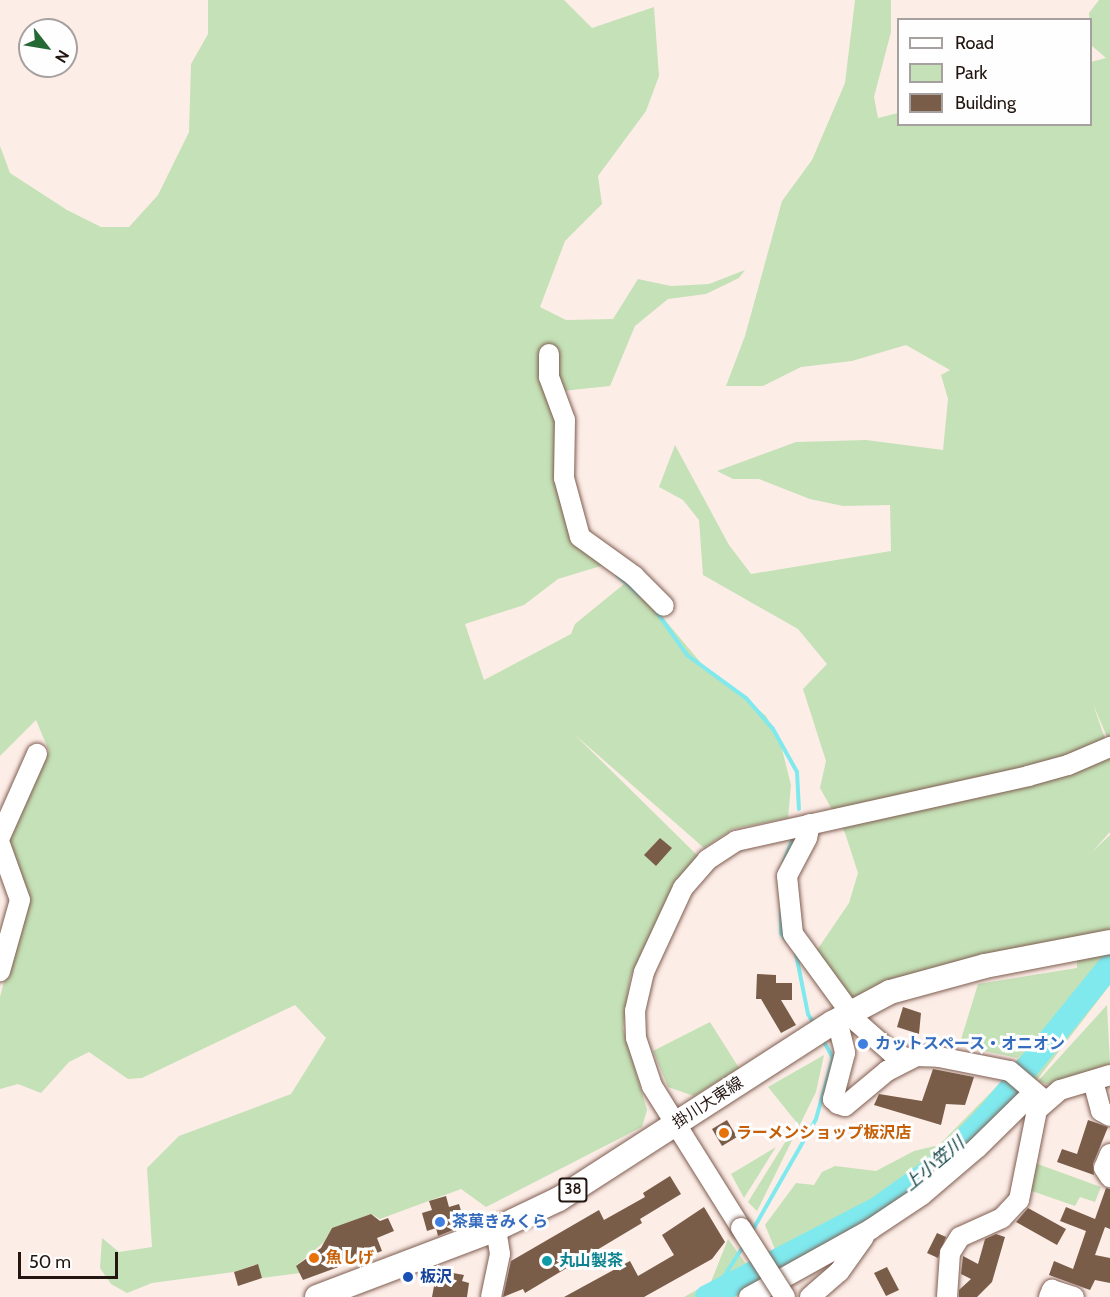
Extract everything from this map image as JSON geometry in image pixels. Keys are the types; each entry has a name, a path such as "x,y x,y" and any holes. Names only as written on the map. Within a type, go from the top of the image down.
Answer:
{"main road":[{"name":"掛川大東線","path":"317,1297 496,1229 559,1199 806,1039 890,992 973,969 1103,944"}],"street":[{"path":"549,354 549,377 565,420 564,478 580,537 634,576 664,606"},
{"path":"786,1297 676,1125 643,1068 636,1038 638,995 660,930 683,888 707,860 736,841 1028,776 1068,765 1110,747"},
{"path":"0,837 37,754"},
{"path":"810,824 807,838 787,876 793,934 840,1018 844,1053 833,1099 845,1106 907,1058"},
{"path":"0,844 20,900 0,970"},
{"path":"840,1018 907,1058 939,1057 1010,1071 1036,1094"},
{"path":"749,1297 866,1232 922,1195 978,1149 1036,1094 1102,1078 1101,1111 1110,1116"},
{"path":"947,1297 950,1253 960,1237 1002,1218 1019,1200 1036,1094"},
{"path":"1110,1154 1104,1168 1110,1177"},
{"path":"491,1297 500,1254 496,1229"},
{"path":"810,1297 839,1272 866,1232"},
{"path":"1049,1297 1052,1290 1074,1297"}],"green space":[{"path":"208,0 564,0 592,28 654,7 659,76 646,111 598,176 602,204 565,241 540,307 566,320 613,319 638,279 671,286 709,284 745,270 739,278 706,294 668,299 635,326 610,386 562,391 580,537 614,562 558,579 524,605 465,624 484,680 571,634 575,624 624,584 649,601 701,663 766,716 780,741 791,785 788,818 733,829 704,848 574,734 699,857 675,885 630,978 623,1028 647,1110 642,1127 486,1207 461,1189 380,1219 371,1214 332,1228 324,1242 296,1266 300,1273 262,1278 257,1264 234,1272 152,1283 127,1293 111,1284 100,1268 102,1238 119,1252 152,1247 147,1168 179,1136 291,1094 326,1038 295,1005 142,1078 128,1079 89,1052 69,1062 41,1093 18,1084 0,1089 0,997 27,894 4,838 49,751 36,720 0,756 0,146 10,173 67,210 101,227 129,227 158,195 189,132 191,64 208,34"},
{"path":"855,0 891,0 891,32 874,97 878,118 897,113 897,126 1092,126 1092,62 1106,58 1092,46 1092,18 1089,18 1089,13 1099,0 1110,0 1110,744 1093,704 1110,753 1110,832 1092,852 1110,835 1110,985 1030,1089 987,1135 844,1241 735,1297 684,1297 711,1282 728,1239 749,1268 776,1252 765,1225 796,1183 814,1185 822,1172 835,1166 876,1171 914,1151 939,1145 1003,1080 1021,1054 1018,1058 959,1046 978,984 1077,968 1077,936 850,999 815,953 849,903 858,873 845,833 820,788 826,761 803,689 827,664 798,629 703,575 699,520 683,500 659,487 675,445 729,545 751,574 891,551 890,505 843,506 810,499 759,479 733,479 717,471 796,442 866,440 943,450 948,399 941,375 950,370 906,345 852,361 801,367 763,386 726,386 745,336 782,201 812,160 845,83"},
{"path":"1107,1005 1110,1064 1049,1085 1038,1081"},
{"path":"710,1022 739,1068 694,1096 668,1087 653,1051"},
{"path":"824,1055 816,1092 757,1211 748,1202 797,1123 768,1087"},
{"path":"776,1147 744,1198 731,1174"},
{"path":"1035,1163 1101,1187 1095,1202 1080,1197 1075,1206 1029,1190"}],"building":[{"path":"660,838 672,848 656,866 644,855"},
{"path":"757,974 776,975 776,983 792,983 792,1000 781,1000 796,1025 781,1033 761,999 756,999"},
{"path":"903,1007 921,1013 919,1034 897,1027"},
{"path":"933,1069 974,1077 965,1105 946,1104 941,1125 874,1105 879,1094 922,1101"},
{"name":"ラーメンショップ板沢店","path":"727,1120 737,1137 722,1146 712,1129"},
{"path":"1088,1120 1108,1127 1093,1164 1094,1175 1057,1162 1062,1149 1077,1154"},
{"path":"670,1176 681,1194 640,1219 642,1223 525,1293 523,1289 503,1297 511,1261 599,1210 604,1220 645,1197 643,1193"},
{"path":"1106,1188 1110,1189 1110,1229 1105,1227 1095,1255 1110,1258 1110,1283 1095,1280 1090,1290 1049,1275 1054,1261 1073,1269 1086,1231 1060,1221 1066,1207 1095,1219"},
{"name":"茶菓きみくら","path":"446,1196 449,1207 459,1204 462,1214 454,1216 458,1228 438,1236 436,1228 427,1231 422,1213 432,1210 429,1201"},
{"path":"704,1207 725,1242 712,1259 644,1297 564,1297 630,1261 638,1276 674,1255 662,1235"},
{"path":"1028,1208 1066,1229 1057,1245 1016,1222"},
{"path":"371,1214 380,1221 388,1218 394,1231 377,1238 382,1251 303,1280 296,1266 321,1248 332,1228"},
{"path":"937,1233 946,1237 938,1258 927,1253"},
{"path":"996,1234 1005,1237 992,1282 977,1297 959,1297 959,1290 971,1279 961,1274 963,1256 978,1264 985,1239"},
{"path":"258,1264 262,1278 238,1286 234,1272"},
{"path":"887,1267 899,1290 886,1296 874,1273"},
{"path":"437,1270 464,1275 462,1281 469,1283 467,1297 432,1297"}],"waterway":[{"path":"617,575 640,596"},
{"path":"656,611 687,655 746,698 773,729 797,772 799,809"},
{"path":"783,864 792,840"},
{"path":"781,910 781,933 786,940"},
{"path":"796,954 808,1014 814,1024"},
{"name":"上小笠川","path":"707,1297 877,1209 944,1161 992,1111 1110,966"},
{"path":"751,1233 816,1119 833,1058 822,1038"},
{"path":"713,1294 744,1245"}],"place":[{"name":"カットスペース・オニオン","path":"863,1044"},
{"name":"ラーメンショップ板沢店","path":"724,1133"},
{"name":"茶菓きみくら","path":"440,1222"},
{"name":"魚しげ","path":"314,1258"},
{"name":"丸山製茶","path":"547,1261"},
{"name":"板沢","path":"408,1277"}]}
